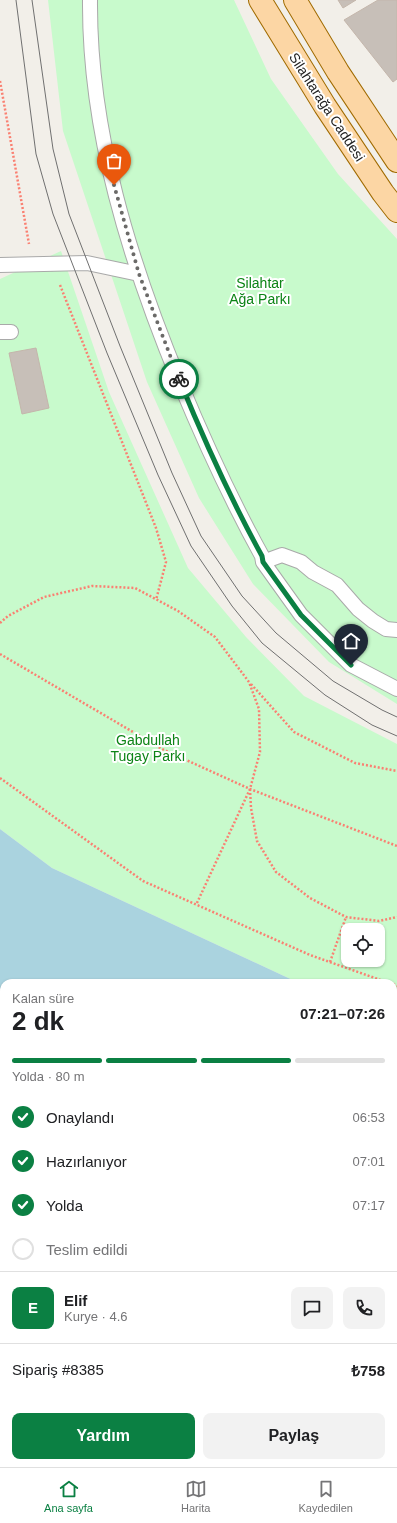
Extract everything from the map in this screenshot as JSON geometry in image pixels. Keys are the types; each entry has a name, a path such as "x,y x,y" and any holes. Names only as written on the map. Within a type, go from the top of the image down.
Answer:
{"main road":[{"name":"Silahtarağa Caddesi","path":"260,0 325,106 383,193 397,211"},
{"name":"Silahtarağa Caddesi","path":"295,0 338,72 397,161"}],"lane":[{"path":"90,0 90,29 95,95 106,156 139,274 169,357 208,450 237,512 262,556 263,562 301,615 351,665 397,689"},
{"path":"0,265 87,263 139,274"},
{"path":"263,562 282,555 301,562 313,572 337,585 358,609 373,621 386,629 397,630"}],"path":[{"path":"0,81 33,264"},
{"path":"52,264 158,535 166,562 156,600"},
{"path":"0,623 8,616 44,597 92,586 134,588 178,611 215,637 249,682 294,732 355,763 397,771"},
{"path":"0,654 162,749 250,788 397,846"},
{"path":"196,905 250,788 260,752 259,709 249,682"},
{"path":"0,778 142,881 310,955 378,979"},
{"path":"250,788 251,808 257,841 276,872 310,898 346,917 379,921 397,917"},
{"path":"330,962 346,917"}],"green space":[{"name":"Silahtar Ağa Parkı","path":"48,0 234,0 271,79 338,174 397,239 397,704 329,662 253,584 199,498 147,382 63,131"},
{"name":"Gabdullah Tugay Parkı","path":"61,251 109,392 188,568 246,637 304,696 397,744 397,979 290,979 52,868 0,829 0,279"}],"water":[{"path":"0,829 52,868 290,979 0,979"}],"building":[{"path":"338,0 356,0 343,8"},
{"path":"378,0 397,0 397,79 393,82 344,20"},
{"path":"36,348 49,408 22,414 9,353"}],"tram line":[{"path":"16,0 36,154 53,214 107,353 158,475 191,546 232,606 262,643 325,695 372,725 397,736"},
{"path":"32,0 53,149 69,214 120,346 172,473 201,536 242,596 276,633 333,681 382,710 397,717"}],"way so far":[{"path":"114,185 139,274 169,357 179,379"}],"route":[{"path":"179,379 208,450 237,512 262,556 263,562 301,615 351,665"}]}
